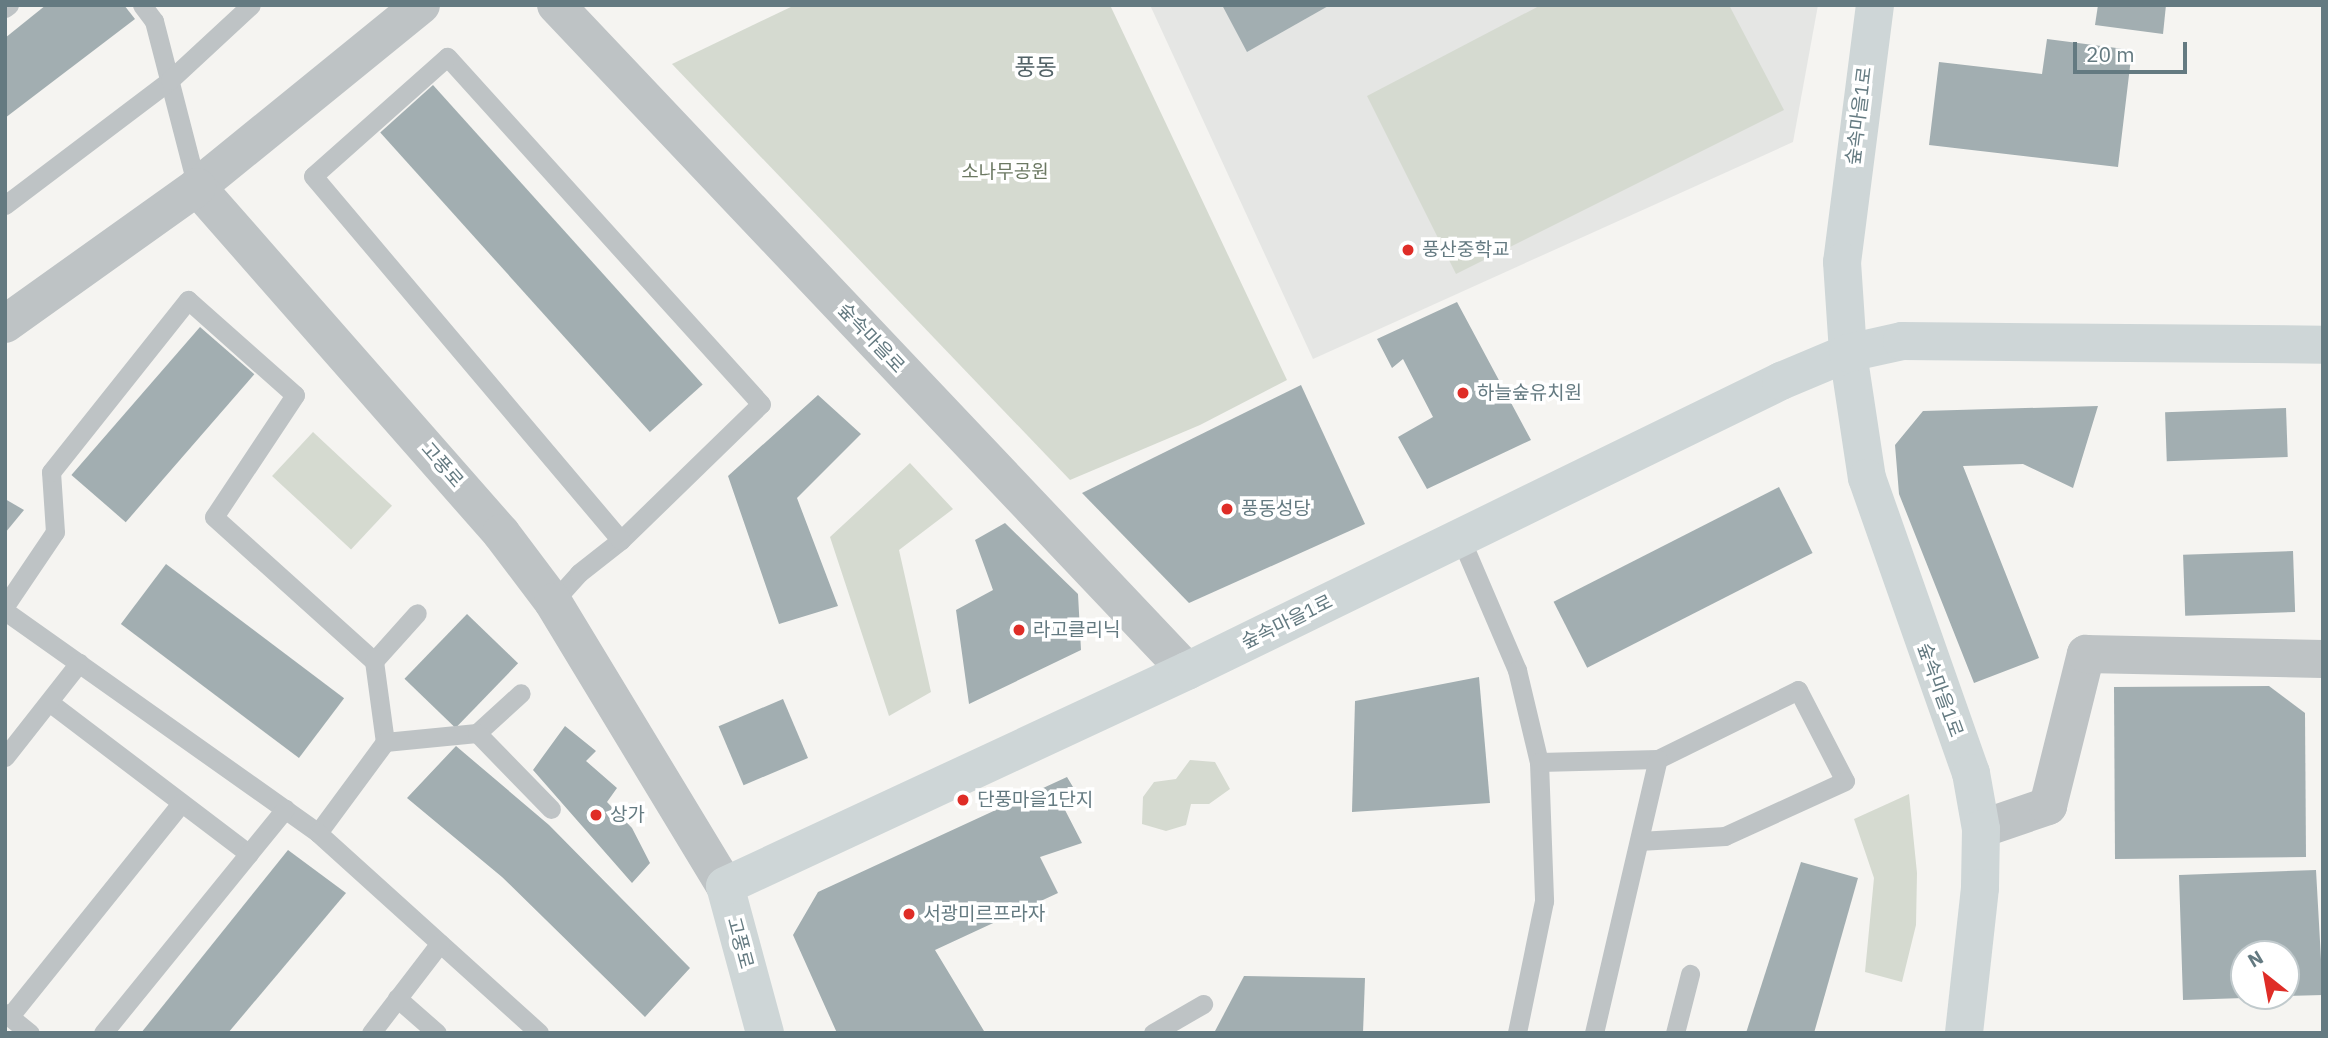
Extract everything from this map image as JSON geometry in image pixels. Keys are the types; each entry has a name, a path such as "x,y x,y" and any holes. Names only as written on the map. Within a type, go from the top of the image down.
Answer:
{"street":[{"path":"5,324 197,187 421,5"},
{"name":"숲속마을로","path":"556,5 1187,671"},
{"name":"숲속마을1로","path":"1875,5 1842,262 1847,353 1867,478 1970,773 1981,829 1980,888 1964,1033"},
{"name":"고풍로","path":"197,187 484,514 553,602 725,886 765,1033"},
{"name":"숲속마을1로","path":"725,886 1187,671 1781,381 1847,353 1902,341 2323,345"},
{"path":"1981,829 2048,806 2086,654 2323,659"}],"lane":[{"path":"142,5 154,21 197,187"},
{"path":"5,205 170,79 251,5"},
{"path":"553,602 579,573 621,540 761,404 447,57 313,176 621,540"},
{"path":"5,606 55,532 51,472 188,300 295,395 214,517 374,661 385,741 318,833"},
{"path":"1460,537 1517,670 1539,762 1544,901 1517,1033"},
{"path":"5,611 318,833 539,1033"},
{"path":"374,661 417,613"},
{"path":"5,757 79,663"},
{"path":"1539,762 1658,759 1798,690 1845,781 1724,836 1639,841"},
{"path":"385,741 477,733 521,693"},
{"path":"48,702 249,854"},
{"path":"477,733 551,809"},
{"path":"1594,1033 1658,759"},
{"path":"30,1033 7,1014 181,803"},
{"path":"103,1033 285,809"},
{"path":"371,1033 440,943"},
{"path":"1675,1033 1690,974"},
{"path":"397,998 437,1033"},
{"path":"1153,1033 1203,1004"}],"shaded area":[{"name":"풍산중학교","path":"1150,5 1818,5 1793,142 1313,359"}],"green space":[{"name":"소나무공원","path":"795,5 1110,5 1287,380 1200,425 1070,480 672,64"},
{"path":"1541,5 1729,5 1784,110 1456,274 1367,96"},
{"path":"313,432 392,506 351,550 272,476"},
{"path":"910,463 953,509 899,550 931,692 889,716 830,537"},
{"path":"1190,760 1215,762 1230,789 1209,804 1191,804 1186,825 1166,831 1142,824 1143,797 1154,782 1176,779"},
{"path":"1909,794 1917,873 1916,925 1902,982 1865,972 1874,878 1854,819"}],"building":[{"path":"46,5 124,5 135,19 5,118 5,38"},
{"path":"1222,5 1330,5 1247,52"},
{"path":"2098,5 2166,5 2163,34 2095,25"},
{"path":"2047,39 2132,50 2118,167 1929,145 1939,62 2042,74"},
{"path":"433,85 703,384 650,432 380,133"},
{"name":"하늘숲유치원","path":"1457,302 1531,440 1427,489 1398,437 1433,417 1403,359 1392,368 1377,339"},
{"path":"200,327 254,374 126,522 71,475"},
{"name":"풍동성당","path":"1301,385 1365,524 1189,603 1082,493"},
{"path":"818,395 861,434 797,498 838,606 779,624 728,476"},
{"path":"2098,406 2073,488 2023,464 1963,466 2039,658 1974,683 1899,494 1895,445 1923,411"},
{"path":"2286,408 2288,457 2167,461 2165,412"},
{"path":"1779,487 1813,553 1587,668 1554,602"},
{"path":"5,499 24,510 5,533"},
{"name":"라고클리닉","path":"1005,523 1078,594 1081,650 969,704 956,610 993,590 975,540"},
{"path":"2293,551 2295,612 2185,616 2183,555"},
{"path":"166,564 344,698 299,758 121,624"},
{"path":"467,614 518,663 456,728 404,679"},
{"path":"1479,677 1490,803 1352,812 1355,701"},
{"path":"2269,686 2305,713 2306,857 2115,859 2114,687"},
{"path":"783,699 808,758 744,785 719,726"},
{"name":"상가","path":"565,726 596,751 586,761 617,788 607,802 632,828 650,863 632,883 533,770"},
{"path":"456,746 549,825 690,968 645,1017 502,877 407,798"},
{"name":"서광미르프라자","path":"1067,777 1082,802 1065,810 1082,843 1040,857 1058,893 935,950 984,1031 837,1033 793,935 818,892"},
{"path":"288,850 346,893 228,1033 141,1033"},
{"path":"1801,862 1858,878 1814,1033 1746,1033"},
{"path":"2316,870 2323,995 2300,996 2300,940 2230,940 2230,998 2183,1000 2179,875"},
{"path":"1244,976 1365,978 1363,1033 1214,1033"}],"place":[{"name":"풍산중학교","path":"1408,250"},
{"name":"하늘숲유치원","path":"1463,393"},
{"name":"풍동성당","path":"1227,509"},
{"name":"라고클리닉","path":"1019,630"},
{"name":"단풍마을1단지","path":"963,800"},
{"name":"상가","path":"596,815"},
{"name":"서광미르프라자","path":"909,914"}],"district":[{"name":"풍동","path":"1036,66"}]}
